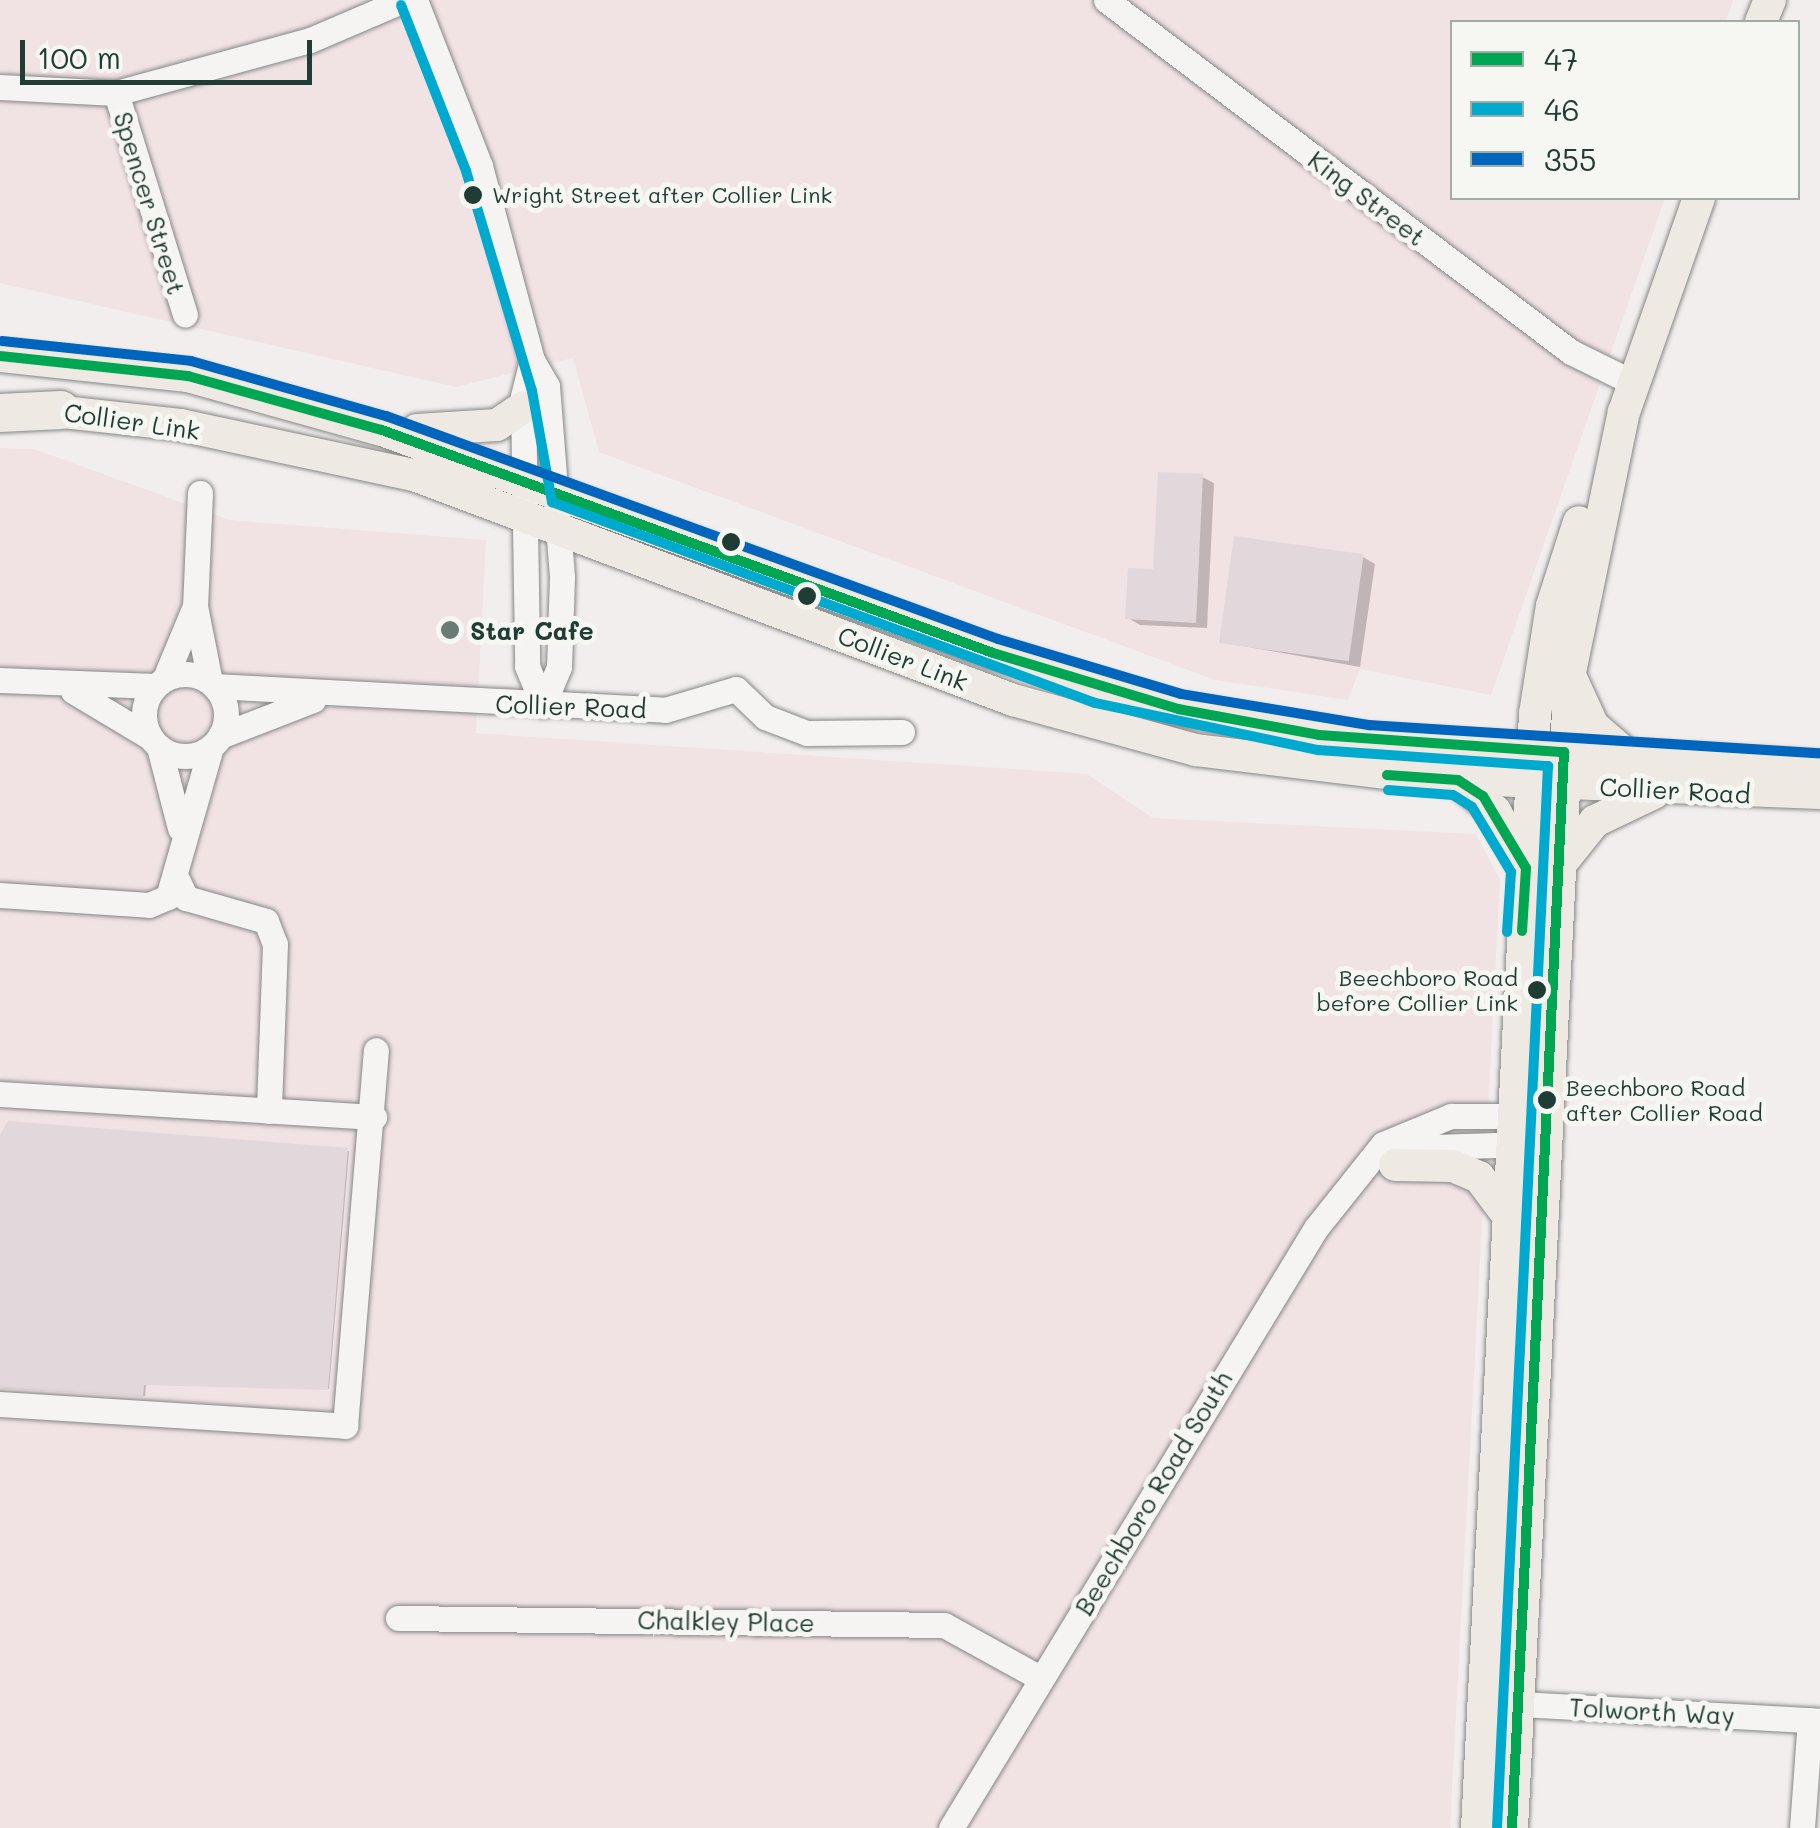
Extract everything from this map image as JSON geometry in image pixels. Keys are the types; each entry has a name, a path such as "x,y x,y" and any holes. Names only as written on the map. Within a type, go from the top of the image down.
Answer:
{"highway":[{"path":"0,410 61,410"}],"main road":[{"path":"1477,1828 1512,1129 1542,867 1552,606 1698,200"},
{"name":"Collier Link","path":"0,356 188,376 382,430 545,484 1098,688 1319,735 1547,768"},
{"path":"1547,768 1629,398"},
{"path":"382,430 475,429 524,407"},
{"name":"Collier Link","path":"61,410 298,446 546,522 1090,724 1250,760 1458,780 1547,768"},
{"path":"1570,672 1593,726 1630,757"},
{"name":"Collier Road","path":"1547,768 1630,757 1820,768"},
{"name":"Collier Road","path":"1547,768 1663,790 1820,793"},
{"path":"1458,780 1483,796 1542,867 1547,1130 1512,1828"},
{"path":"1542,867 1595,821 1663,790"},
{"path":"1382,1167 1453,1166 1479,1176 1509,1217"},
{"path":"1502,1386 1518,1378 1539,1316"}],"street":[{"path":"0,87 116,93 310,40 404,0"},
{"path":"416,0 480,166 532,360 548,386 546,522 527,666 543,705"},
{"name":"King Street","path":"1106,0 1629,398"},
{"name":"Spencer Street","path":"116,93 184,314"},
{"path":"532,360 524,407 545,484"},
{"path":"200,494 195,606 212,684 226,710 181,833 178,881 186,898 266,921 275,944 269,1111"},
{"path":"181,833 144,710 195,606"},
{"path":"0,680 71,690 160,682 212,684"},
{"name":"Collier Road","path":"212,684 665,710 736,689 766,717 807,733 902,732"},
{"path":"71,690 154,742 185,756 216,742"},
{"name":"Collier Road","path":"216,742 289,704 343,694"},
{"path":"0,895 149,904 178,881"},
{"path":"0,1404 344,1426 374,1116 376,1050"},
{"path":"0,1094 374,1116"},
{"name":"Beechboro Road South","path":"951,1828 1316,1228 1382,1167 1432,1147 1512,1129 1547,1130"},
{"name":"Chalkley Place","path":"398,1618 944,1625 1040,1678"},
{"name":"Tolworth Way","path":"1484,1702 1815,1720"},
{"path":"1802,1828 1815,1720"}],"shaded area":[{"path":"0,0 1733,0 1727,20 1450,20 1450,200 1664,200 1491,695 1360,669 1348,700 1215,680 599,452 573,358 456,387 0,283"},
{"path":"0,448 34,449 230,520 486,540 476,733 1087,774 1153,818 1476,834 1500,880 1450,1828 0,1828"}],"building":[{"path":"1158,472 1203,474 1196,623 1125,619 1128,568 1153,569"},
{"path":"1234,536 1364,554 1349,661 1219,643"},
{"path":"8,1121 348,1148 328,1390 144,1385 143,1397 0,1388 0,1135"}],"transit line":[{"name":"46","path":"401,5 466,171 532,391 552,502 1095,703 1318,750 1548,766 1497,1827"},
{"name":"355","path":"2,341 191,361 386,416 998,639 1181,694 1369,725 1820,753"},
{"name":"47","path":"0,356 188,376 382,430 993,653 1178,709 1319,735 1564,752 1512,1828"},
{"name":"47","path":"1387,775 1458,780 1483,796 1526,868 1522,931"},
{"name":"46","path":"1388,790 1453,795 1472,807 1511,872 1507,932"}],"place":[{"name":"Wright Street after Collier Link","path":"473,195"},
{"name":"Star Cafe","path":"450,630"},
{"name":"Beechboro Road before Collier Link","path":"1537,990"},
{"name":"Beechboro Road after Collier Road","path":"1547,1100"}]}
